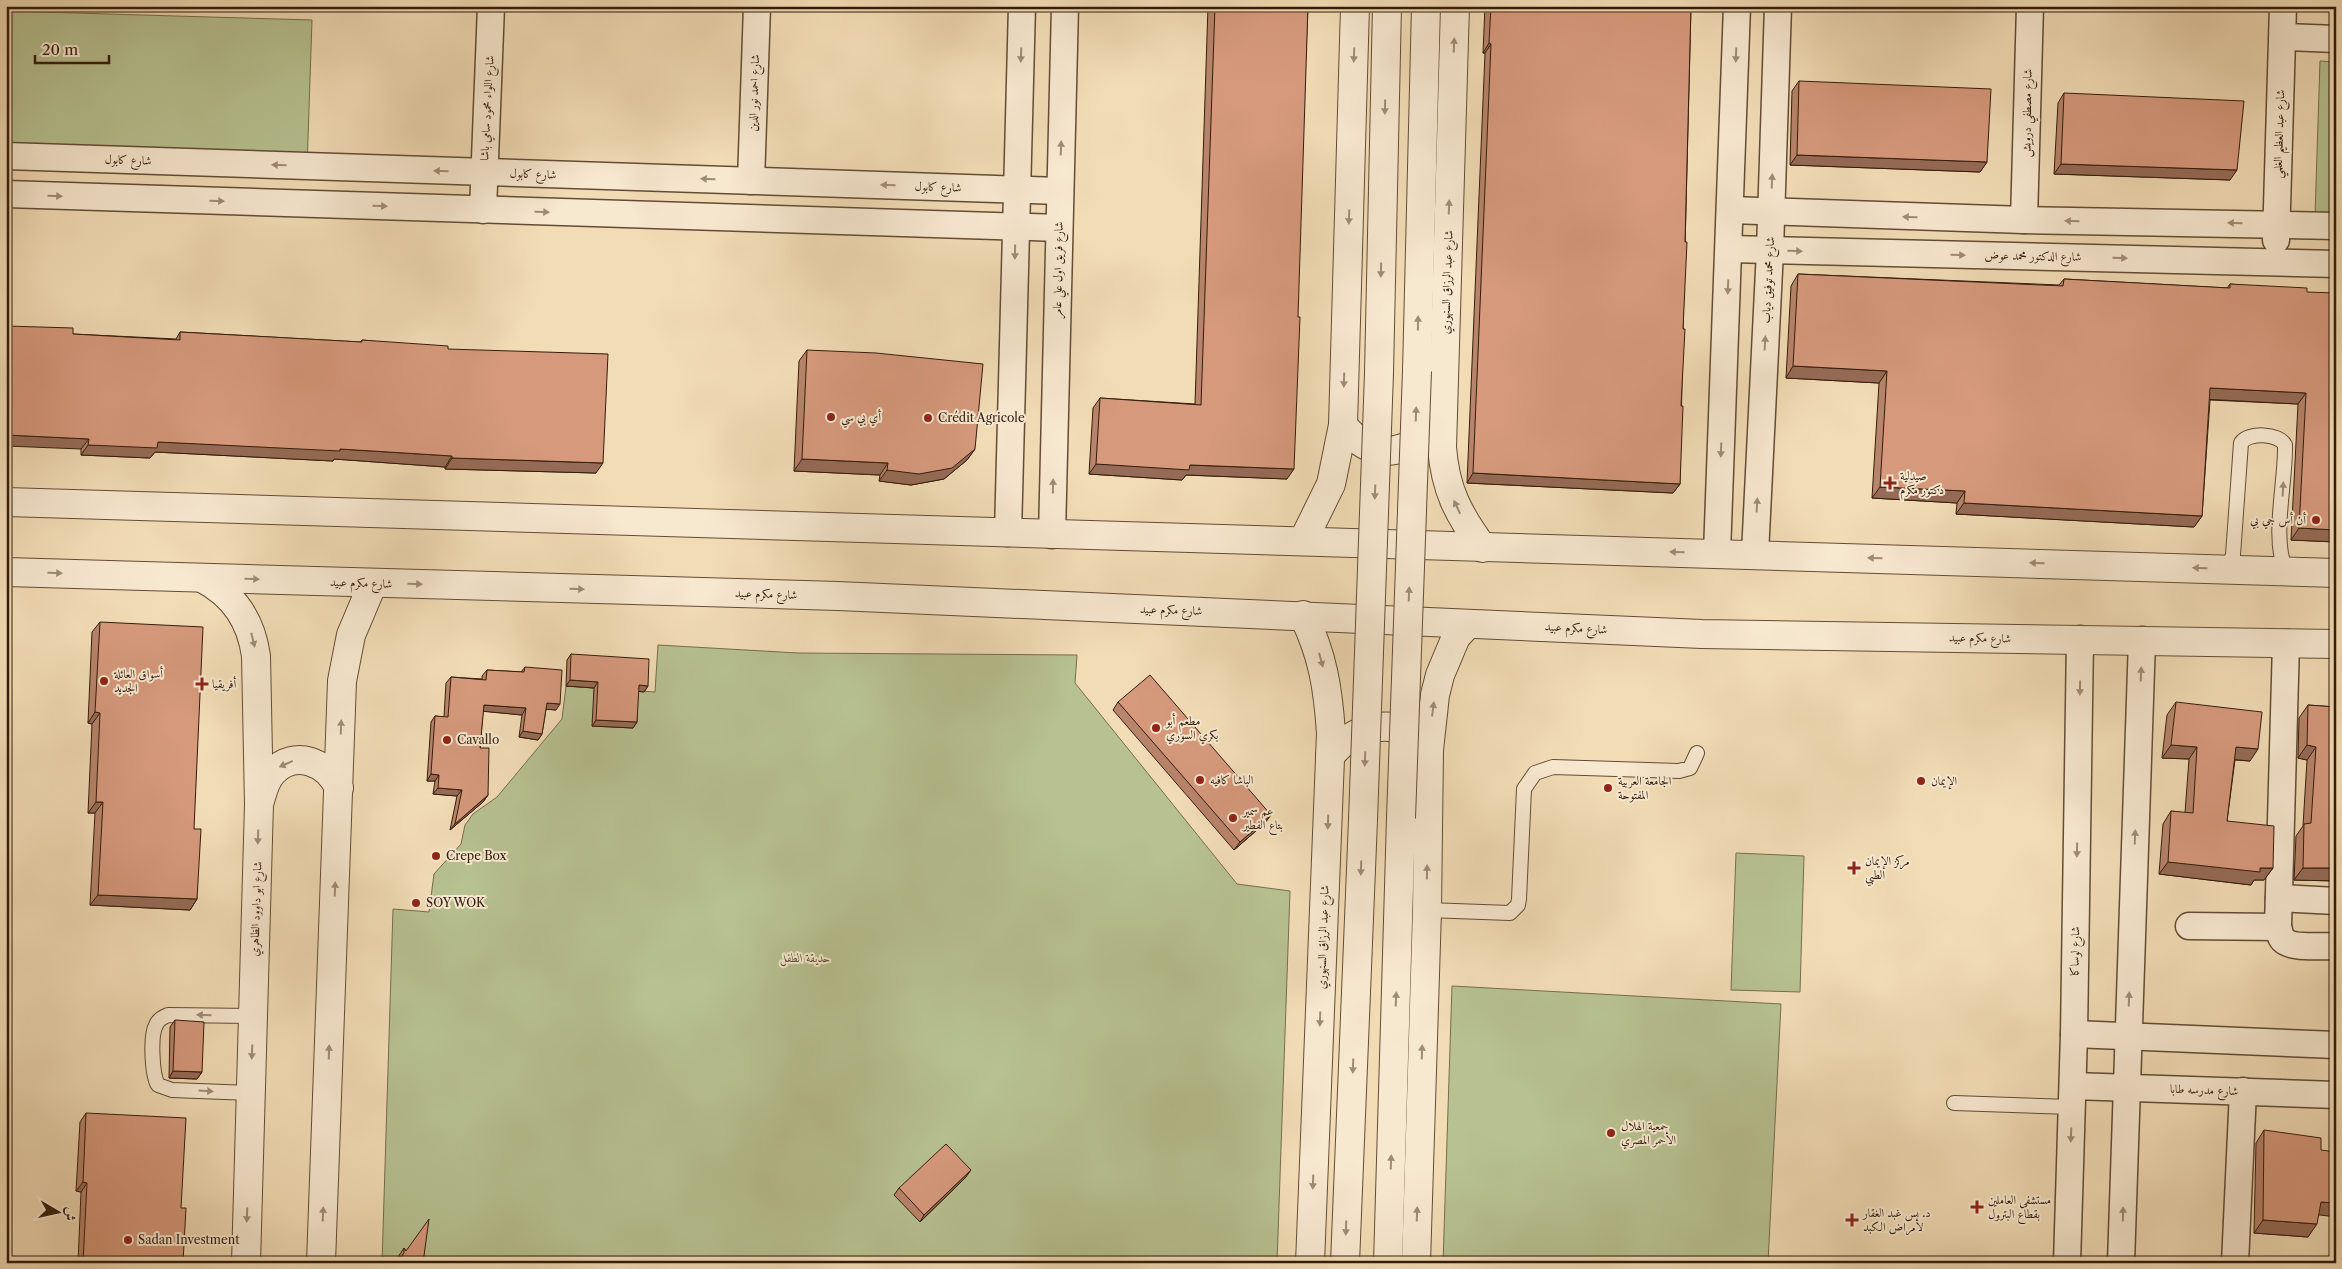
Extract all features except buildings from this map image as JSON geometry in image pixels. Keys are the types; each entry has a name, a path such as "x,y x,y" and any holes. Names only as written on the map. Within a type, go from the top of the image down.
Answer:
{"street":[{"name":"شارع اللواء محمود سامي باشا","path":"483,210 491,6"},
{"name":"شارع احمد نور الدين","path":"751,181 757,6"},
{"path":"1008,533 1022,6"},
{"name":"شارع فريق اول علي عامر","path":"1052,534 1058,228 1065,6"},
{"path":"1303,541 1330,484 1343,425 1355,6"},
{"path":"1345,1263 1379,383 1387,6"},
{"path":"1388,1263 1417,371 1426,6"},
{"name":"شارع عبد الرزاق السنهوري","path":"1456,6 1442,429 1444,468 1449,490 1457,510 1483,548"},
{"path":"1717,553 1737,6"},
{"name":"شارع محمد توفيق دياب","path":"1755,554 1770,250 1778,6"},
{"name":"شارع مصطفي درويش","path":"2024,220 2030,6"},
{"name":"شارع عبد العظيم الغلمي","path":"2275,262 2284,6"},
{"path":"2283,37 2336,39"},
{"name":"شارع كابول","path":"6,156 1060,191"},
{"path":"6,194 1058,228"},
{"path":"1731,210 2024,220 2336,226"},
{"name":"شارع الدكتور محمد عوض","path":"1729,249 2336,264"},
{"path":"1343,425 1362,443 1387,451 1401,450 1413,446 1442,429"},
{"path":"6,502 1483,548 1538,547 2336,573"},
{"name":"شارع مكرم عبيد","path":"6,572 828,596 1303,615 1702,634 2336,644"},
{"name":"شارع ابو داوود الظاهري","path":"202,578 225,592 234,602 246,620 254,641 256,656 259,804 246,1263"},
{"path":"321,1263 342,681 345,658 361,609 373,583"},
{"name":"شارع عبد الرزاق السنهوري","path":"1303,615 1314,637 1326,682 1331,734 1310,1263"},
{"path":"1416,1263 1427,910 1429,750 1435,695 1440,675 1456,637 1468,624"},
{"name":"شارع لوساكا","path":"2068,1263 2074,1034 2080,639"},
{"path":"2122,1263 2126,1088 2142,640"},
{"path":"2286,643 2278,928 2280,936 2285,942 2336,946"},
{"path":"1330,756 1348,737 1360,731 1379,727 1398,729 1410,734 1429,750"},
{"path":"259,804 266,783 272,773 292,761 304,760 326,769 334,777 339,788"},
{"path":"2279,898 2336,902"},
{"path":"2189,926 2278,928"},
{"path":"2074,1034 2336,1044"},
{"name":"شارع مدرسه طابا","path":"2072,1096 2126,1088 2336,1095"},
{"path":"2235,1263 2243,1091"}],"lane":[{"path":"2227,569 2233,555 2241,443 2250,436 2277,438 2285,445 2279,545 2286,571"},
{"path":"1427,910 1510,913 1515,910 1518,899 1524,789 1535,773 1554,767 1679,771 1690,768 1697,754"},
{"path":"251,1094 172,1090 158,1085 153,1072 154,1032 159,1021 168,1015 253,1016"},
{"path":"1954,1103 2072,1096"}],"green space":[{"path":"6,11 312,20 307,168 6,158"},
{"path":"2320,61 2336,62 2336,216 2315,215"},
{"name":"حديقة الطفل","path":"658,645 798,653 1077,655 1075,683 1237,884 1290,891 1277,1263 382,1263 393,909 429,912 434,874 461,844 465,825 473,814 497,797 562,719 566,686 655,692"},
{"path":"1736,853 1804,856 1800,992 1731,990"},
{"name":"جمعية الهلال الأحمر المصري","path":"1452,986 1781,1004 1768,1263 1443,1263"}],"place":[{"name":"أي بي سي","path":"831,417"},
{"name":"Crédit Agricole","path":"928,418"},
{"name":"صيدلية دكتور مكرم","path":"1890,483"},
{"name":"أن أس جي بي","path":"2316,520"},
{"name":"أسواق العائلة الجديد","path":"104,681"},
{"name":"أفريقيا","path":"202,684"},
{"name":"مطعم أبو بكري السوري","path":"1156,728"},
{"name":"Cavallo","path":"447,740"},
{"name":"الباشا كافيه","path":"1200,780"},
{"name":"الإيمان","path":"1921,781"},
{"name":"الجامعة العربية المفتوحة","path":"1608,788"},
{"name":"عم سمير بتاع الفطير","path":"1233,818"},
{"name":"Crepe Box","path":"436,856"},
{"name":"مركز الإيمان الطبي","path":"1854,868"},
{"name":"SOY WOK","path":"416,903"},
{"name":"جمعية الهلال الأحمر المصري","path":"1611,1133"},
{"name":"مستشفى العاملين بقطاع البترول","path":"1977,1207"},
{"name":"د. يس غبد الغقار لأمراض الكبد","path":"1852,1220"},
{"name":"Sadan Investment","path":"128,1240"}]}
